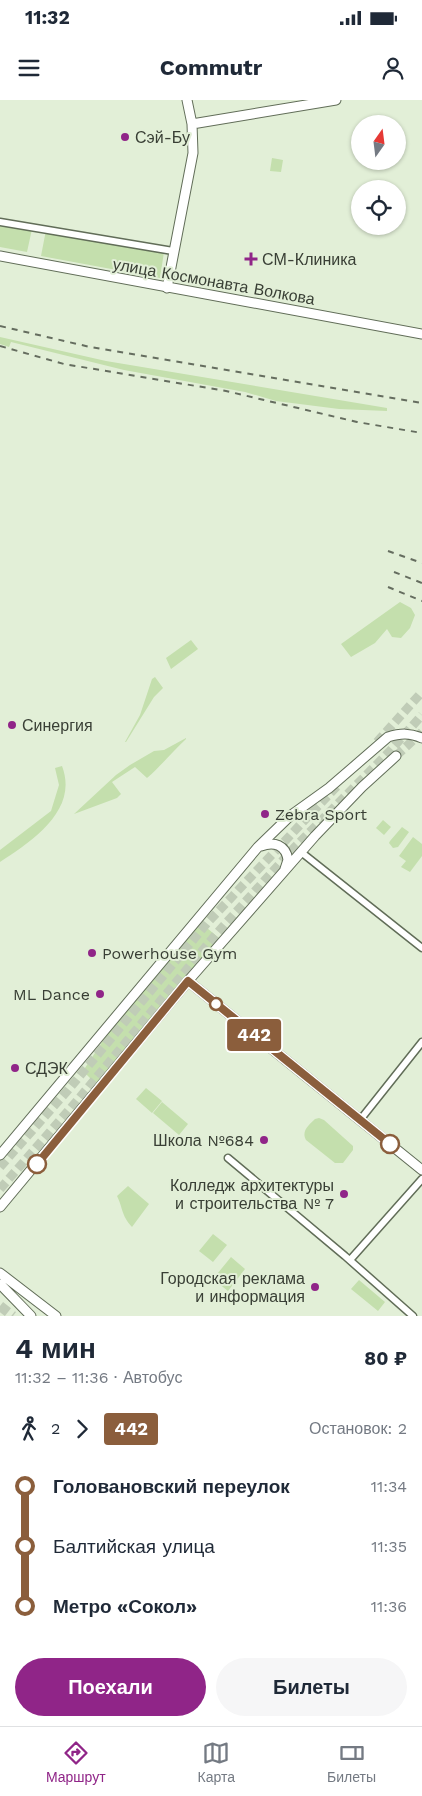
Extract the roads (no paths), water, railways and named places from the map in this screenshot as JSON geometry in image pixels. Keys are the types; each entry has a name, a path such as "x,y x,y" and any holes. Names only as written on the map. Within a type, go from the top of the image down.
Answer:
{"street":[{"path":"166,288 193,152 192,124 187,100"},
{"path":"192,124 336,100"},
{"path":"0,222 173,251"},
{"name":"улица Космонавта Волкова","path":"0,256 422,334"},
{"path":"0,1154 258,847 290,816 329,788 388,737 400,733 413,734 422,738"},
{"path":"0,1207 188,981 283,872 362,786 396,756"},
{"path":"258,847 273,844 279,845 284,849 288,860 283,872"},
{"path":"301,852 422,948"},
{"path":"188,981 422,1170"},
{"path":"360,1120 422,1042"},
{"path":"228,1158 350,1260 413,1316"},
{"path":"350,1260 422,1179"},
{"path":"0,1197 13,1193"},
{"path":"0,1273 56,1316"},
{"path":"0,1284 31,1316"}],"tunnel":[{"path":"377,742 422,692"},
{"path":"0,1189 76,1102 218,932 294,848 389,752 422,715"},
{"path":"396,756 422,732"},
{"path":"0,1167 68,1090 208,922 338,785"},
{"path":"0,1306 13,1316"}],"railway":[{"path":"0,326 90,347 422,403"},
{"path":"0,346 64,364 226,391 357,422 422,433"},
{"path":"388,551 422,563"},
{"path":"394,572 422,583"},
{"path":"388,587 422,601"}],"place":[{"name":"Сэй-Бу","path":"125,137"},
{"name":"СМ-Клиника","path":"251,259"},
{"name":"Синергия","path":"12,725"},
{"name":"Zebra Sport","path":"265,814"},
{"name":"Powerhouse Gym","path":"92,953"},
{"name":"ML Dance","path":"100,994"},
{"name":"СДЭК","path":"15,1068"},
{"name":"Школа №684","path":"264,1140"},
{"name":"Колледж архитектуры и строительства № 7","path":"344,1194"},
{"name":"Городская реклама и информация","path":"315,1287"}]}
